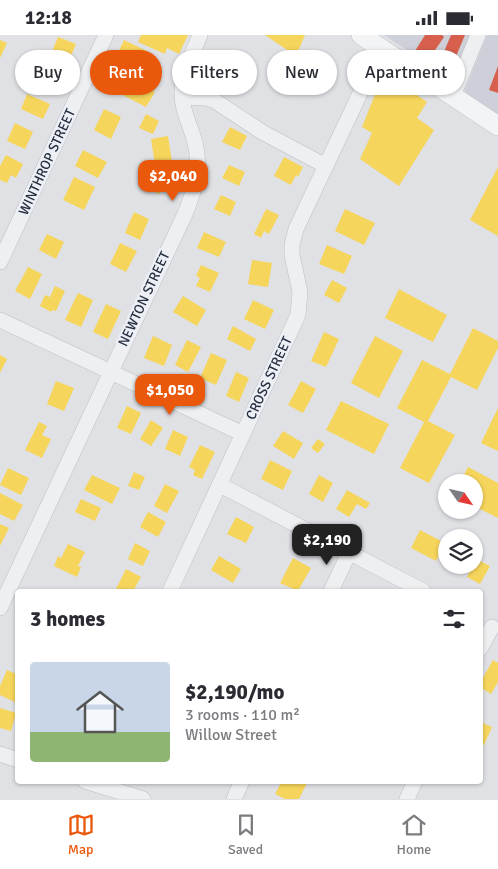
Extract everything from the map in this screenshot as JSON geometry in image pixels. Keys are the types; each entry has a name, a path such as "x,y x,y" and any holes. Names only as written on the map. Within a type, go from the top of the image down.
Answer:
{"main road":[{"path":"361,35 498,126"}],"street":[{"name":"WINTHROP STREET","path":"0,262 105,35"},
{"name":"NEWTON STREET","path":"0,608 185,214 192,195 197,173 197,154 195,140 183,107 184,74 200,35"},
{"path":"454,96 478,35"},
{"name":"CROSS STREET","path":"171,589 298,315 300,292 292,255 292,245 296,229 381,49"},
{"path":"183,97 207,98 215,101 262,132 326,166"},
{"path":"0,320 243,434"},
{"path":"220,485 419,589"},
{"path":"332,589 349,553"},
{"path":"483,642 490,626"},
{"path":"0,754 15,759"},
{"path":"96,784 143,799"},
{"path":"234,799 241,784"},
{"path":"407,799 414,784"}],"shaded area":[{"path":"384,35 470,35 464,50 407,50"},
{"path":"487,35 498,35 498,115 465,93"}],"building: Homes":[{"path":"141,35 188,35 181,50 172,50 167,48 165,54 162,53 162,50 156,50 138,42"},
{"path":"265,35 305,35 299,50 287,50"},
{"path":"58,37 76,44 74,50 53,50"},
{"path":"0,40 7,43 0,58"},
{"path":"124,40 145,50 119,50"},
{"path":"27,95 50,104 43,119 21,109"},
{"path":"123,95 153,95 146,107"},
{"path":"375,95 417,95 427,102 417,118 434,130 399,186 360,159 372,133 362,127"},
{"path":"104,109 121,117 111,139 94,130"},
{"path":"146,114 159,121 153,134 139,128"},
{"path":"15,123 33,132 25,149 7,141"},
{"path":"230,127 247,136 240,150 222,142"},
{"path":"168,136 172,162 155,165 151,139"},
{"path":"83,150 107,162 98,178 75,166"},
{"path":"6,155 23,164 16,178 11,175 7,183 0,180 0,166"},
{"path":"284,157 303,167 291,185 274,176"},
{"path":"229,165 245,172 239,186 222,178"},
{"path":"498,167 498,236 470,220"},
{"path":"152,173 166,180 159,194 142,186 147,176 150,177"},
{"path":"74,177 95,187 84,210 63,200"},
{"path":"221,195 236,202 230,216 214,209"},
{"path":"266,209 279,215 269,234 264,231 261,238 254,234"},
{"path":"345,209 375,223 364,245 335,231"},
{"path":"134,212 149,219 140,240 125,233"},
{"path":"204,232 226,242 219,257 197,248"},
{"path":"47,234 64,242 56,259 39,250"},
{"path":"120,243 137,251 126,272 110,264"},
{"path":"327,245 352,256 344,274 319,264"},
{"path":"252,260 272,263 268,287 248,284"},
{"path":"201,265 219,273 210,292 196,286 200,278 196,276"},
{"path":"28,267 42,274 30,299 15,291"},
{"path":"332,280 347,288 339,303 324,295"},
{"path":"55,286 65,291 56,311 52,310 51,312 40,306 45,295 50,297"},
{"path":"399,289 447,315 433,342 385,318"},
{"path":"78,293 93,300 81,327 65,320"},
{"path":"183,296 206,310 197,326 173,312"},
{"path":"253,300 274,310 265,329 244,319"},
{"path":"106,304 121,311 108,339 93,332"},
{"path":"233,326 256,339 250,351 227,339"},
{"path":"473,328 498,341 498,348 477,390 451,377 428,421 455,435 429,483 400,468 424,422 397,408 422,360 450,374"},
{"path":"324,332 339,339 326,367 311,361"},
{"path":"153,336 172,345 164,366 144,358"},
{"path":"375,336 403,351 379,398 351,383"},
{"path":"187,340 201,347 188,372 175,365"},
{"path":"211,353 227,360 216,385 200,378"},
{"path":"0,355 7,359 0,373"},
{"path":"236,372 249,378 239,402 226,396"},
{"path":"56,381 74,388 64,411 47,404"},
{"path":"301,381 316,389 303,413 288,405"},
{"path":"341,401 389,424 374,454 326,430"},
{"path":"127,406 141,413 131,434 117,428"},
{"path":"498,408 498,451 481,443"},
{"path":"151,420 163,428 151,446 140,439"},
{"path":"39,422 47,426 42,435 51,439 42,458 25,450"},
{"path":"173,430 188,437 180,456 165,449"},
{"path":"283,431 303,443 294,459 273,446"},
{"path":"318,439 325,444 318,453 311,448"},
{"path":"200,445 215,452 202,479 193,475 195,470 189,467"},
{"path":"270,460 292,471 283,490 261,479"},
{"path":"468,467 481,474 464,474"},
{"path":"8,468 29,478 21,495 0,485"},
{"path":"134,472 145,477 139,490 128,486"},
{"path":"92,475 120,488 112,504 84,490"},
{"path":"319,475 333,483 323,502 309,494"},
{"path":"483,475 498,483 498,518 483,510"},
{"path":"165,484 179,491 167,513 154,506"},
{"path":"347,490 370,503 366,509 357,504 349,517 336,509"},
{"path":"0,493 23,505 14,521 0,514"},
{"path":"81,499 101,508 95,521 75,512"},
{"path":"148,512 166,522 158,537 140,527"},
{"path":"236,517 254,527 246,543 227,534"},
{"path":"0,524 9,528 0,546"},
{"path":"420,530 438,539 438,557 436,561 411,548"},
{"path":"135,543 150,551 143,566 128,559"},
{"path":"68,544 85,552 78,566 81,567 77,577 54,566 58,556 61,558"},
{"path":"219,556 241,569 233,583 211,570"},
{"path":"293,558 311,568 299,589 294,589 280,583"},
{"path":"483,562 490,566 480,584 467,577 468,574 483,574"},
{"path":"126,569 141,577 134,589 116,589"},
{"path":"493,660 498,663 498,682 491,694 483,689 483,678"},
{"path":"7,670 15,674 15,702 0,695 0,686"},
{"path":"0,708 15,713 11,731 0,728"},
{"path":"483,723 492,727 483,745"},
{"path":"280,784 306,784 299,799 285,799 275,794"}],"building: Shops":[{"path":"425,35 442,35 444,37 435,50 416,50"},
{"path":"451,35 465,35 459,50 445,50"},
{"path":"498,66 498,93 489,90"}]}
